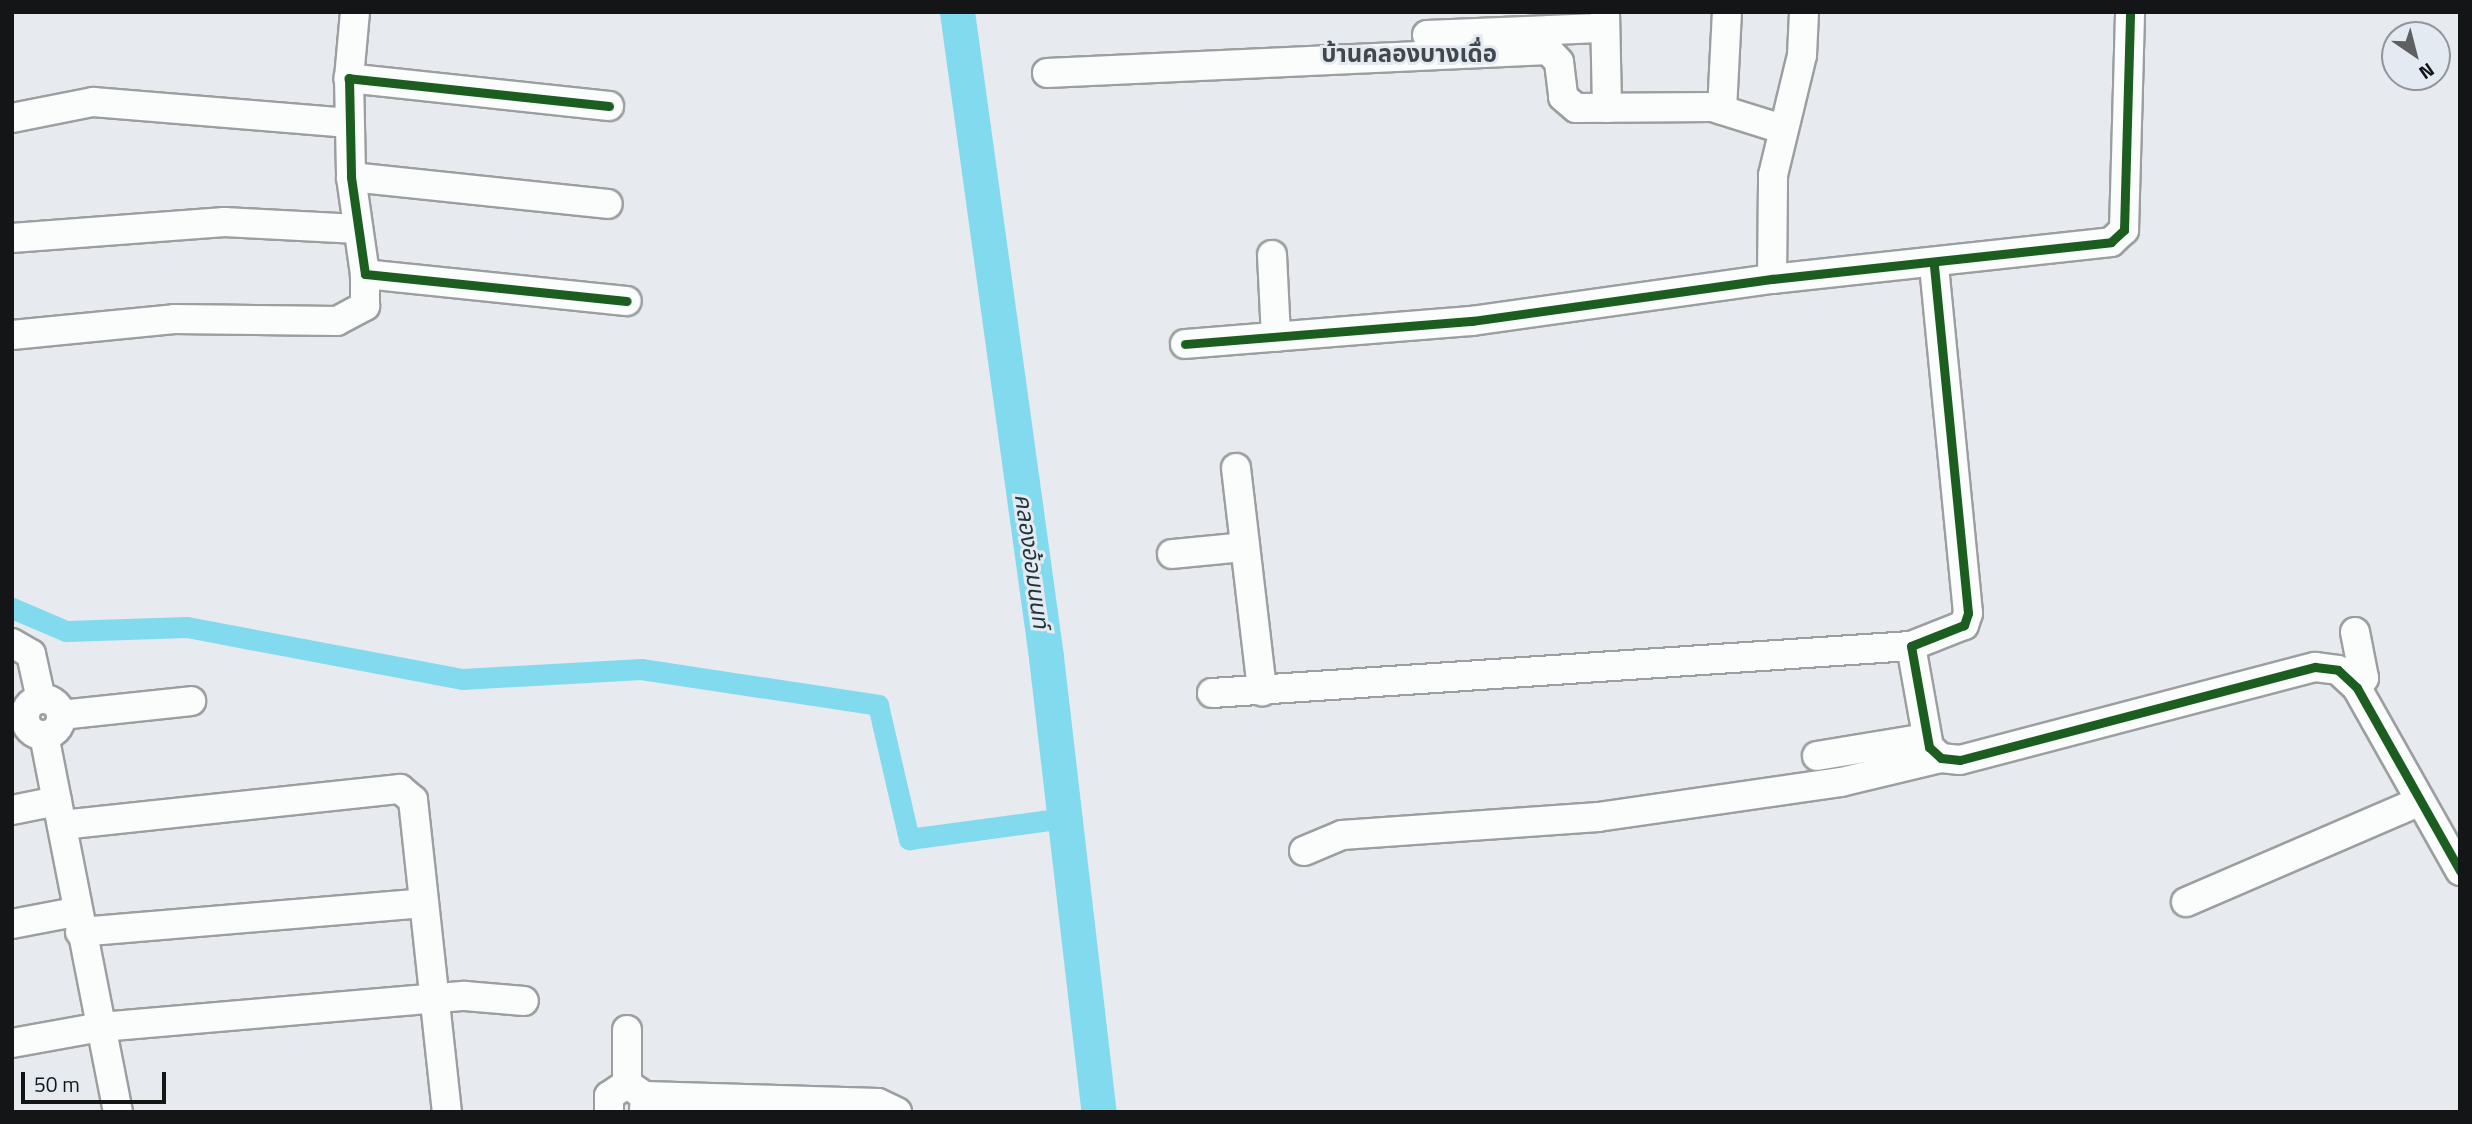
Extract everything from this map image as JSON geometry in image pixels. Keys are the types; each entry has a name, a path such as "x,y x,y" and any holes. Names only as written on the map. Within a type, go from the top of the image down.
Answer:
{"street":[{"path":"12,335 174,319 337,321 365,306 365,274 351,177 349,123 349,78 355,12"},
{"path":"1722,110 1727,12"},
{"path":"1772,279 1779,128 1798,69 1804,12"},
{"path":"1185,344 1472,321 1772,279 1934,266 2121,238 2130,12"},
{"path":"1427,35 1520,20 1605,20 1607,108"},
{"path":"1046,73 1548,50 1559,62 1568,105 1722,110 1779,128"},
{"path":"349,78 609,106"},
{"path":"12,118 93,102 349,123"},
{"path":"351,177 608,204"},
{"path":"12,238 224,222 358,229"},
{"path":"1272,255 1276,337"},
{"path":"1212,693 1911,646 1964,625 1968,612 1934,266"},
{"path":"365,274 627,301"},
{"path":"1236,468 1262,691"},
{"path":"1172,554 1245,547"},
{"path":"2355,632 2364,678 2357,688"},
{"path":"12,643 31,654 37,711 59,813 77,922 118,1112"},
{"path":"1911,646 1934,748"},
{"path":"1817,756 1934,748 1960,760 2315,667 2338,670 2357,688 2418,802 2460,871"},
{"path":"37,711 191,701"},
{"path":"1304,851 1342,835 1598,817 1841,782 1934,748"},
{"path":"12,810 59,813 400,789 413,800 430,1001 447,1112"},
{"path":"2186,902 2418,802"},
{"path":"12,924 422,903"},
{"path":"12,1043 101,1027 430,1001 524,1001"},
{"path":"627,1030 639,1097"},
{"path":"595,1112 609,1111 609,1096 878,1103 897,1112"}],"waterway":[{"name":"คลองอ้อมนนท์","path":"957,12 1046,657 1099,1112"},
{"path":"12,608 66,631 187,627 462,679 641,669 878,705 909,839 1064,818"}],"cycle path":[{"path":"1185,344 1472,321 1772,279 2111,242 2124,230 2130,12"},
{"path":"609,106 349,78 351,177 365,274 627,301"},
{"path":"1934,266 1968,613 1964,625 1911,646 1929,747 1941,758 1960,760 2315,667 2338,670 2357,688 2460,871"}],"district":[{"name":"บ้านคลองบางเดื่อ","path":"1409,54"}]}
